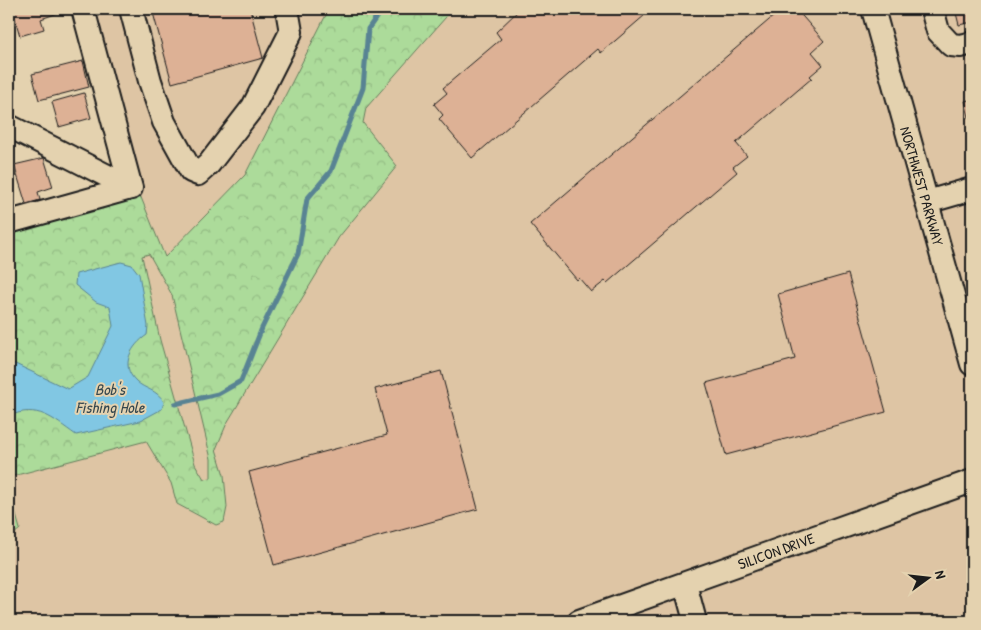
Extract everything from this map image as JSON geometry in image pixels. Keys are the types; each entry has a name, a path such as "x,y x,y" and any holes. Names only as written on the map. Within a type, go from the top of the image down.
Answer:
{"street":[{"path":"83,9 131,188"},
{"path":"131,9 150,81 164,122 191,172 198,174 209,164 253,107 291,32 291,12"},
{"name":"NORTHWEST PARKWAY","path":"872,9 927,202 963,296 972,364"},
{"path":"932,9 938,31 951,45 961,46 972,43"},
{"path":"9,126 131,188"},
{"path":"9,222 131,188"},
{"path":"927,202 972,189"},
{"name":"SILICON DRIVE","path":"579,621 972,481"},
{"path":"685,584 695,621"}],"shaded area":[{"path":"89,9 972,9 972,621 9,621 9,226 138,189"}],"green space":[{"path":"329,9 453,9 366,108 363,123 397,166 339,237 227,423 216,449 224,475 227,507 224,522 216,525 177,504 171,483 146,441 9,477 9,226 138,190 165,257 245,175","holes":["149,254 172,295 211,459 211,478 204,479 195,464 160,340 142,256"]},
{"path":"9,490 20,529 14,534 9,535"}],"water":[{"name":"Bob's Fishing Hole","path":"121,262 132,265 139,274 148,326 147,335 132,350 128,368 136,381 158,394 164,402 162,409 140,421 76,435 52,418 37,412 19,413 9,416 9,361 68,389 88,377 113,326 110,307 96,302 75,285 76,274"}],"building":[{"path":"12,9 56,9 58,13 41,19 44,29 20,36"},
{"path":"152,9 250,9 263,58 172,83"},
{"path":"520,9 652,9 601,53 598,49 472,158 439,119 443,115 434,104 447,93 443,88 501,39 496,32"},
{"path":"782,9 796,9 824,41 812,52 823,65 810,76 812,78 736,143 747,156 733,167 737,172 607,283 605,281 591,292 579,278 577,280 530,224"},
{"path":"955,9 972,9 972,22 959,25"},
{"path":"83,61 89,87 39,100 32,74"},
{"path":"84,93 91,118 59,127 52,102"},
{"path":"972,99 972,129 965,101"},
{"path":"44,158 53,187 38,192 40,200 26,204 14,165"},
{"path":"9,171 13,186 9,187"},
{"path":"848,274 886,412 726,455 706,383 795,359 778,294"},
{"path":"441,371 478,509 274,565 249,472 387,435 375,389"}],"waterway":[{"path":"175,404 218,394 241,381 262,328 298,254 307,199 331,171 363,88 368,29 380,12 386,9"}]}
